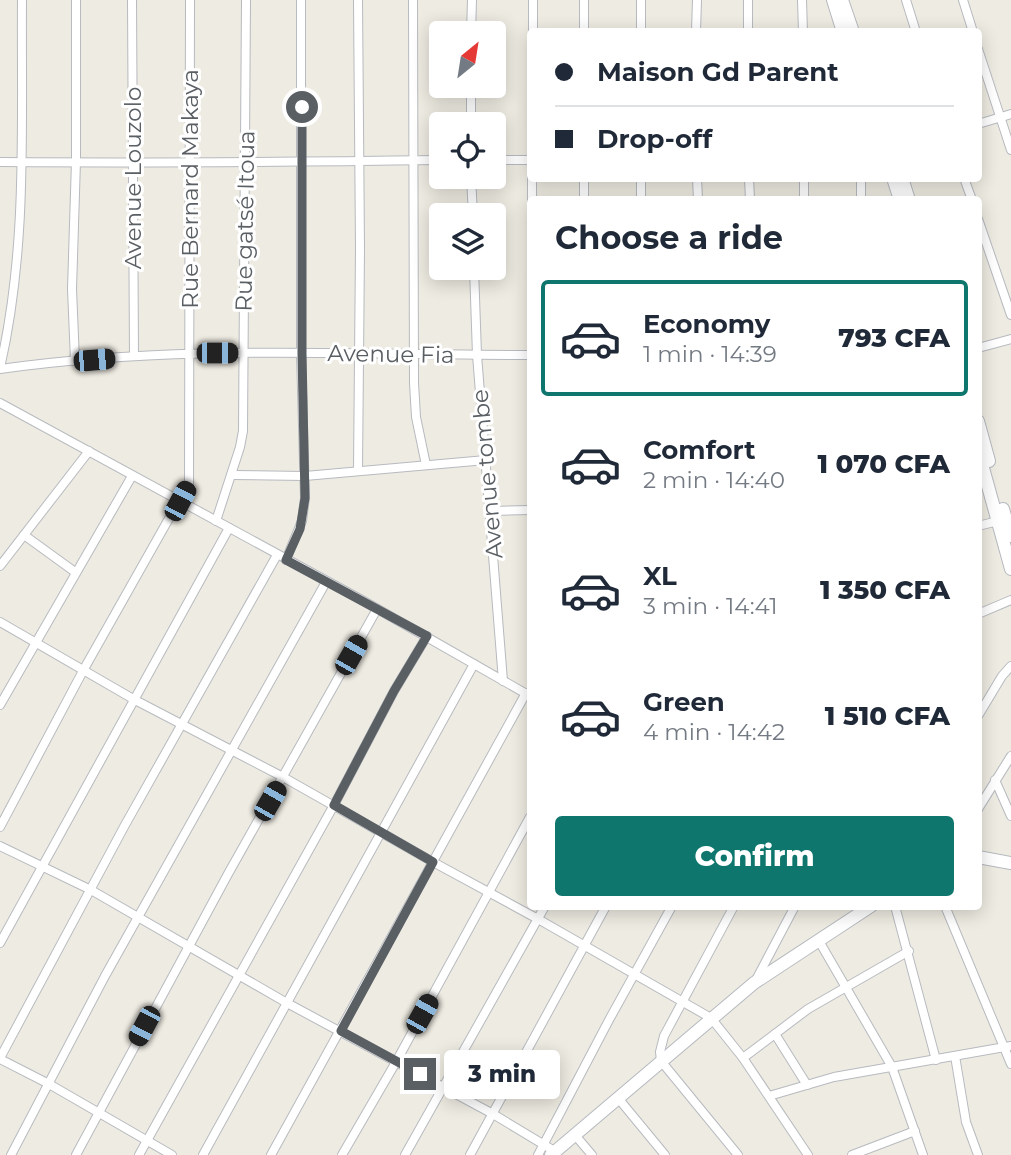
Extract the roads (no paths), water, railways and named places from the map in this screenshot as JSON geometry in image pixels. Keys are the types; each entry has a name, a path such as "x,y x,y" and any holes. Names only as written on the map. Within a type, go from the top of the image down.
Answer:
{"street":[{"path":"0,369 17,273 22,162 22,0"},
{"path":"75,361 72,289 76,161 76,0"},
{"name":"Avenue Louzolo","path":"132,0 134,356"},
{"name":"Rue Bernard Makaya","path":"0,827 84,669 190,483 190,0"},
{"name":"Rue gatsé Itoua","path":"216,521 232,475 243,430 246,0"},
{"path":"286,560 302,521 305,476 301,0"},
{"path":"358,0 358,470"},
{"path":"413,0 414,354 416,417 426,465"},
{"path":"471,21 472,0"},
{"path":"533,0 533,28"},
{"path":"584,0 584,28"},
{"path":"641,0 641,28"},
{"path":"696,0 696,28"},
{"path":"748,0 748,28"},
{"path":"802,0 803,28"},
{"path":"833,0 842,28"},
{"path":"842,0 852,28"},
{"path":"906,0 915,28"},
{"path":"962,0 972,28"},
{"path":"982,61 1011,150"},
{"path":"982,123 1011,114"},
{"path":"0,162 429,160"},
{"path":"506,160 527,160"},
{"path":"982,231 1011,315"},
{"name":"Avenue tombe","path":"474,280 477,355 503,681"},
{"path":"982,347 1011,339"},
{"name":"Avenue Fia","path":"0,369 190,353 527,355"},
{"path":"0,403 427,636 527,694"},
{"path":"982,433 1007,507 1011,536"},
{"path":"0,566 89,451"},
{"path":"232,475 305,476 486,460"},
{"path":"982,464 1011,569"},
{"path":"0,705 132,476"},
{"path":"491,511 527,510"},
{"path":"982,525 998,521"},
{"path":"0,943 229,528"},
{"path":"24,535 75,572"},
{"path":"172,1155 0,1058 125,825 277,555"},
{"path":"10,1155 105,976 326,582"},
{"path":"982,612 1011,600"},
{"path":"76,1155 189,945 377,609"},
{"path":"0,622 135,700 284,777 489,891 711,1018 743,1058 808,1155"},
{"path":"139,1155 334,805 394,691 427,636"},
{"path":"203,1155 474,664"},
{"path":"982,709 1011,666"},
{"path":"271,1155 527,697"},
{"path":"982,802 1011,756"},
{"path":"995,780 1011,816"},
{"path":"342,1155 527,822"},
{"path":"0,846 91,890 287,1003 493,1114 550,1150"},
{"path":"982,858 1011,863"},
{"path":"405,1155 543,910"},
{"path":"470,1155 604,910"},
{"path":"550,1150 635,975 670,910"},
{"path":"732,910 662,1043 661,1061 734,1154"},
{"path":"754,983 793,910"},
{"path":"538,1155 575,1135 754,983 866,910"},
{"path":"896,910 936,1059"},
{"path":"946,910 1008,1047 1011,1064"},
{"path":"819,942 892,1067 923,1155"},
{"path":"743,1058 808,1009 909,951"},
{"path":"775,1034 807,1084"},
{"path":"769,1096 807,1084 1008,1047"},
{"path":"955,1056 966,1122 978,1155"},
{"path":"618,1098 665,1155"},
{"path":"852,1155 915,1131"},
{"path":"575,1135 592,1155"}]}
